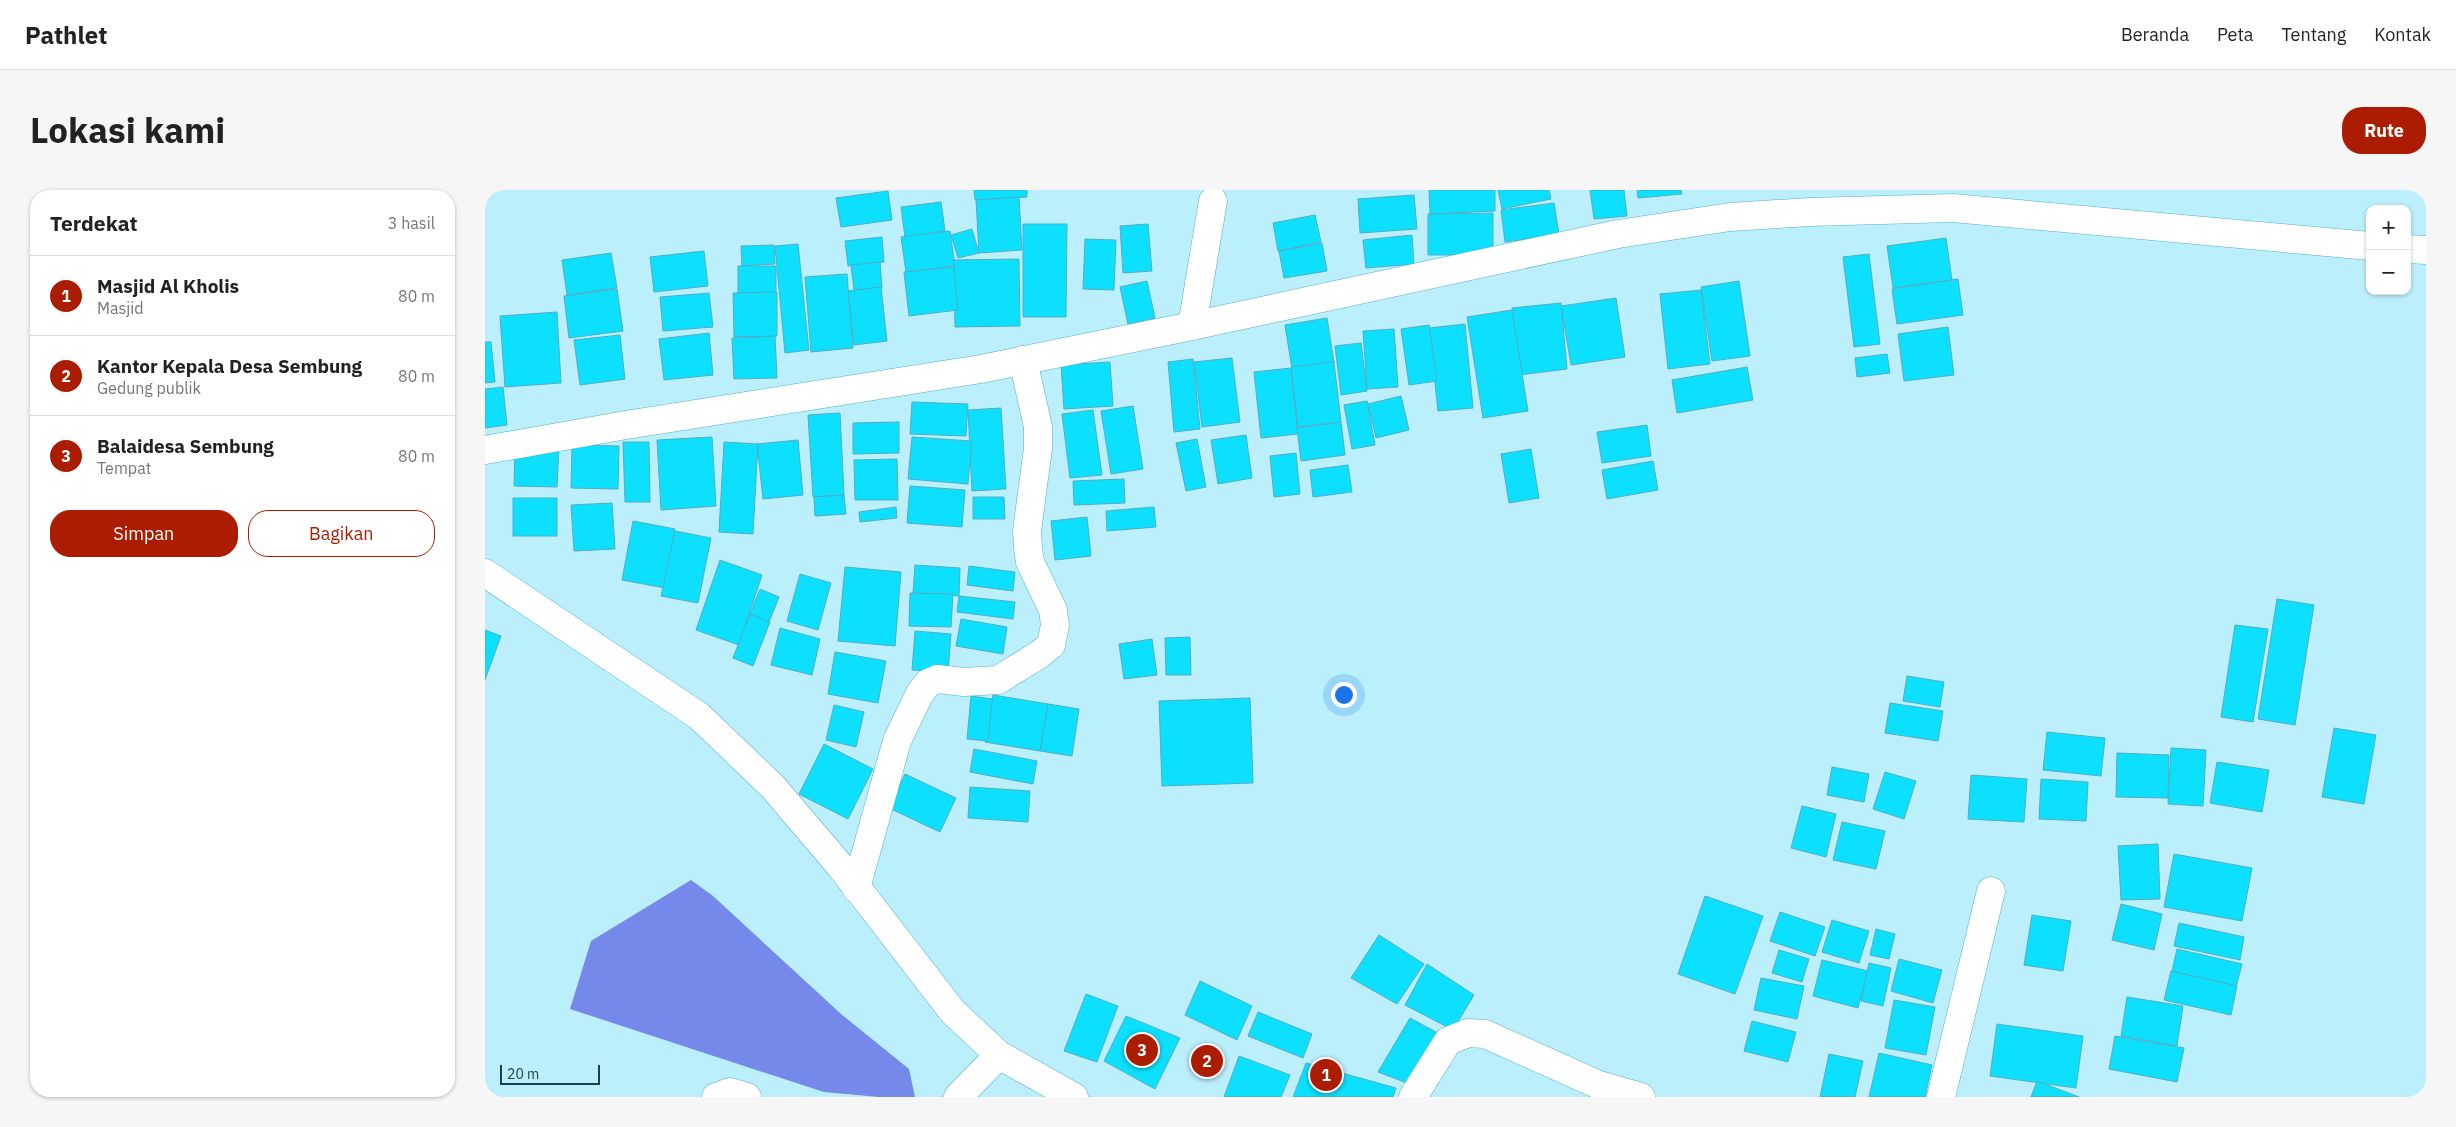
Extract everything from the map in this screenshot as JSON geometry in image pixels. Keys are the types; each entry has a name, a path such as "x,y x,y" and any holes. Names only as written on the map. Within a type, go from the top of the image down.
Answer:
{"street":[{"path":"1192,326 1213,201"},
{"path":"485,450 626,425 855,390 1023,360 1192,326 1618,234 1748,216 1953,208 2366,246"},
{"path":"2411,249 2426,250"},
{"path":"857,888 897,741 919,696 928,683 937,679 964,682 998,680 1051,645 1055,625 1053,610 1030,562 1028,548 1027,532 1039,448 1037,427 1023,360"},
{"path":"485,574 699,716 773,787 857,888 953,1012 999,1055 1074,1097"},
{"path":"1941,1097 1991,891"},
{"path":"1413,1097 1448,1041 1468,1034 1485,1034 1599,1085 1641,1097"},
{"path":"958,1097 999,1055"},
{"path":"716,1097 730,1092 747,1097"}],"water":[{"path":"691,880 713,896 841,1014 909,1069 915,1097 879,1097 824,1092 570,1009 591,941"}],"building":[{"path":"974,190 1027,190 1027,197 975,200"},
{"path":"1429,190 1495,190 1495,211 1430,214"},
{"path":"1498,190 1549,190 1551,199 1502,209"},
{"path":"1590,190 1624,190 1627,216 1594,219"},
{"path":"1637,190 1681,190 1682,194 1638,198"},
{"path":"888,191 892,220 841,227 836,198"},
{"path":"1414,195 1417,229 1360,233 1358,199"},
{"path":"1019,197 1022,250 979,253 976,200"},
{"path":"941,202 945,231 905,237 901,207"},
{"path":"1554,203 1559,234 1505,242 1501,210"},
{"path":"1493,213 1493,255 1428,255 1428,214"},
{"path":"1315,215 1321,242 1278,251 1273,223"},
{"path":"1023,224 1067,224 1066,317 1023,317"},
{"path":"1148,224 1152,271 1123,273 1120,226"},
{"path":"972,229 979,253 958,258 951,235"},
{"path":"950,231 955,266 906,272 901,237"},
{"path":"1412,235 1414,264 1366,268 1363,240"},
{"path":"882,237 884,262 848,266 845,241"},
{"path":"1946,238 1952,280 1893,288 1887,246"},
{"path":"1085,239 1116,240 1114,290 1083,289"},
{"path":"1322,243 1327,271 1284,278 1279,251"},
{"path":"798,244 809,350 785,353 775,246"},
{"path":"774,245 775,264 742,266 741,246"},
{"path":"704,251 708,286 654,292 650,257"},
{"path":"611,253 617,288 567,295 562,260"},
{"path":"1869,254 1880,344 1854,347 1843,257"},
{"path":"1019,259 1020,326 955,327 954,260"},
{"path":"880,262 882,288 854,290 851,265"},
{"path":"738,266 776,266 776,293 738,293"},
{"path":"954,267 958,310 909,316 904,272"},
{"path":"847,274 853,348 811,352 805,277"},
{"path":"1958,279 1963,315 1897,324 1892,289"},
{"path":"1147,281 1155,318 1128,324 1120,287"},
{"path":"1739,281 1750,356 1712,361 1701,287"},
{"path":"881,287 887,341 854,345 848,291"},
{"path":"617,289 623,331 569,338 564,296"},
{"path":"1701,290 1710,364 1668,369 1660,294"},
{"path":"777,292 777,336 734,337 733,293"},
{"path":"709,293 713,327 663,331 660,297"},
{"path":"1616,298 1625,357 1571,365 1561,306"},
{"path":"1561,303 1567,369 1519,375 1512,308"},
{"path":"1512,310 1528,411 1483,418 1467,317"},
{"path":"557,312 561,383 505,387 500,316"},
{"path":"1327,318 1334,362 1292,369 1285,325"},
{"path":"1465,324 1473,408 1438,411 1429,328"},
{"path":"1429,325 1437,381 1409,385 1401,329"},
{"path":"1948,327 1954,375 1904,381 1898,334"},
{"path":"1394,329 1398,387 1367,389 1363,331"},
{"path":"709,333 713,375 664,380 659,339"},
{"path":"620,335 625,379 580,385 574,340"},
{"path":"775,336 777,378 734,379 732,338"},
{"path":"485,342 491,342 495,382 485,383"},
{"path":"1361,343 1367,391 1341,395 1335,346"},
{"path":"1887,354 1890,373 1857,377 1855,358"},
{"path":"1232,358 1240,422 1202,427 1194,362"},
{"path":"1193,359 1200,429 1174,432 1168,362"},
{"path":"1110,362 1113,406 1064,409 1061,365"},
{"path":"1334,362 1341,422 1298,427 1291,367"},
{"path":"1747,367 1753,400 1677,413 1672,380"},
{"path":"1291,368 1298,434 1261,438 1254,372"},
{"path":"503,387 507,425 485,428 485,389"},
{"path":"1401,396 1409,430 1376,438 1368,404"},
{"path":"1367,401 1375,445 1352,449 1344,405"},
{"path":"912,402 968,404 966,436 910,434"},
{"path":"1133,406 1143,469 1111,474 1101,411"},
{"path":"1001,408 1006,489 972,491 968,410"},
{"path":"1093,410 1102,475 1070,478 1062,414"},
{"path":"840,413 844,495 813,497 808,415"},
{"path":"899,422 899,453 853,454 853,423"},
{"path":"1341,422 1345,455 1301,461 1297,428"},
{"path":"1647,425 1651,456 1602,463 1597,432"},
{"path":"1246,435 1252,478 1218,484 1211,440"},
{"path":"712,437 716,506 661,510 657,440"},
{"path":"912,437 972,441 968,484 908,479"},
{"path":"1197,439 1206,487 1186,491 1176,443"},
{"path":"798,440 803,495 763,499 757,444"},
{"path":"623,442 649,442 650,502 625,502"},
{"path":"724,442 758,444 753,534 719,532"},
{"path":"572,445 619,446 618,489 571,488"},
{"path":"515,447 559,448 557,487 514,486"},
{"path":"1531,449 1539,498 1509,503 1501,454"},
{"path":"1296,453 1300,494 1274,497 1270,456"},
{"path":"897,459 898,500 855,500 854,460"},
{"path":"1653,461 1658,490 1607,499 1602,470"},
{"path":"1348,465 1352,492 1313,497 1310,470"},
{"path":"1124,479 1125,503 1074,505 1073,481"},
{"path":"910,486 965,490 962,527 907,523"},
{"path":"844,495 846,514 815,516 814,497"},
{"path":"973,497 1004,497 1005,519 973,519"},
{"path":"513,498 557,498 557,536 513,536"},
{"path":"612,503 615,549 574,551 571,505"},
{"path":"896,507 897,518 860,522 859,512"},
{"path":"1154,507 1156,527 1107,531 1106,511"},
{"path":"1087,517 1091,556 1055,560 1051,521"},
{"path":"633,521 675,529 665,588 622,580"},
{"path":"675,531 711,538 698,603 661,596"},
{"path":"720,560 762,575 739,645 696,630"},
{"path":"915,565 960,568 959,596 913,593"},
{"path":"969,566 1015,572 1013,591 967,585"},
{"path":"845,567 901,572 895,646 838,641"},
{"path":"800,574 831,583 818,630 787,621"},
{"path":"760,589 779,597 769,622 750,614"},
{"path":"910,593 953,594 951,627 909,626"},
{"path":"959,596 1015,602 1013,619 957,612"},
{"path":"2277,599 2314,605 2295,725 2258,719"},
{"path":"750,614 770,622 753,666 733,658"},
{"path":"961,619 1007,627 1003,654 956,646"},
{"path":"2235,625 2268,629 2253,722 2221,717"},
{"path":"780,628 820,639 812,675 771,665"},
{"path":"485,630 501,636 485,680"},
{"path":"915,631 951,634 948,672 912,670"},
{"path":"1190,637 1191,675 1166,675 1165,638"},
{"path":"1152,639 1157,675 1124,679 1119,644"},
{"path":"835,652 886,661 878,703 828,694"},
{"path":"1907,676 1944,682 1940,707 1903,701"},
{"path":"993,695 1048,704 1040,751 985,742"},
{"path":"971,696 992,699 988,741 967,739"},
{"path":"1250,698 1253,783 1162,786 1159,701"},
{"path":"1890,703 1943,711 1938,741 1885,733"},
{"path":"1048,704 1079,709 1072,756 1040,751"},
{"path":"834,705 864,712 856,747 826,740"},
{"path":"2334,728 2376,735 2364,804 2322,797"},
{"path":"2047,732 2105,738 2101,776 2043,770"},
{"path":"824,744 873,769 848,819 799,794"},
{"path":"2171,748 2206,750 2203,806 2168,804"},
{"path":"974,749 1037,761 1033,784 970,772"},
{"path":"2117,753 2169,755 2168,798 2116,797"},
{"path":"2217,762 2269,770 2262,812 2210,803"},
{"path":"1832,767 1869,774 1864,802 1827,795"},
{"path":"1885,772 1916,781 1904,819 1873,809"},
{"path":"905,774 956,798 940,832 889,808"},
{"path":"1971,775 2027,779 2024,822 1968,819"},
{"path":"2041,779 2088,782 2086,821 2039,819"},
{"path":"970,787 1030,791 1028,822 968,818"},
{"path":"1802,806 1836,814 1826,857 1791,848"},
{"path":"1842,822 1885,831 1876,869 1833,860"},
{"path":"2158,844 2160,899 2121,900 2118,846"},
{"path":"2174,854 2252,868 2242,921 2164,907"},
{"path":"1705,896 1763,916 1735,994 1678,974"},
{"path":"2121,904 2162,914 2154,950 2112,940"},
{"path":"1780,912 1825,927 1815,956 1770,941"},
{"path":"2032,915 2071,921 2063,971 2024,965"},
{"path":"1832,920 1869,931 1859,963 1822,952"},
{"path":"2179,923 2244,937 2240,960 2174,946"},
{"path":"1876,929 1895,934 1889,959 1870,955"},
{"path":"1379,935 1424,964 1397,1004 1351,978"},
{"path":"2177,949 2242,964 2236,987 2172,971"},
{"path":"1779,950 1809,959 1802,982 1772,973"},
{"path":"1899,959 1942,970 1933,1003 1891,991"},
{"path":"1822,960 1868,971 1858,1008 1813,996"},
{"path":"1869,963 1891,968 1883,1006 1861,1001"},
{"path":"1427,964 1474,995 1453,1030 1405,1005"},
{"path":"2171,971 2237,986 2231,1015 2164,1000"},
{"path":"1761,978 1804,986 1797,1019 1754,1010"},
{"path":"1200,981 1252,1006 1237,1040 1185,1015"},
{"path":"1086,994 1118,1006 1097,1062 1064,1051"},
{"path":"2127,997 2183,1006 2177,1046 2121,1036"},
{"path":"1894,1000 1935,1007 1926,1055 1885,1048"},
{"path":"1258,1012 1312,1034 1303,1058 1248,1036"},
{"path":"1126,1016 1180,1038 1155,1089 1104,1061"},
{"path":"1410,1018 1445,1037 1415,1086 1378,1072"},
{"path":"1752,1021 1796,1032 1788,1062 1744,1051"},
{"path":"1997,1024 2083,1036 2076,1088 1990,1076"},
{"path":"2115,1036 2184,1048 2177,1082 2109,1069"},
{"path":"1879,1053 1932,1065 1925,1097 1869,1097"},
{"path":"1829,1054 1863,1061 1855,1097 1820,1097"},
{"path":"1239,1056 1290,1075 1281,1097 1224,1097"},
{"path":"1306,1063 1396,1088 1393,1097 1293,1097"},
{"path":"2037,1081 2079,1097 2031,1097"}],"place":[{"name":"Balaidesa Sembung","path":"1142,1050"},
{"name":"Kantor Kepala Desa Sembung","path":"1207,1061"},
{"name":"Masjid Al Kholis","path":"1326,1075"}]}
